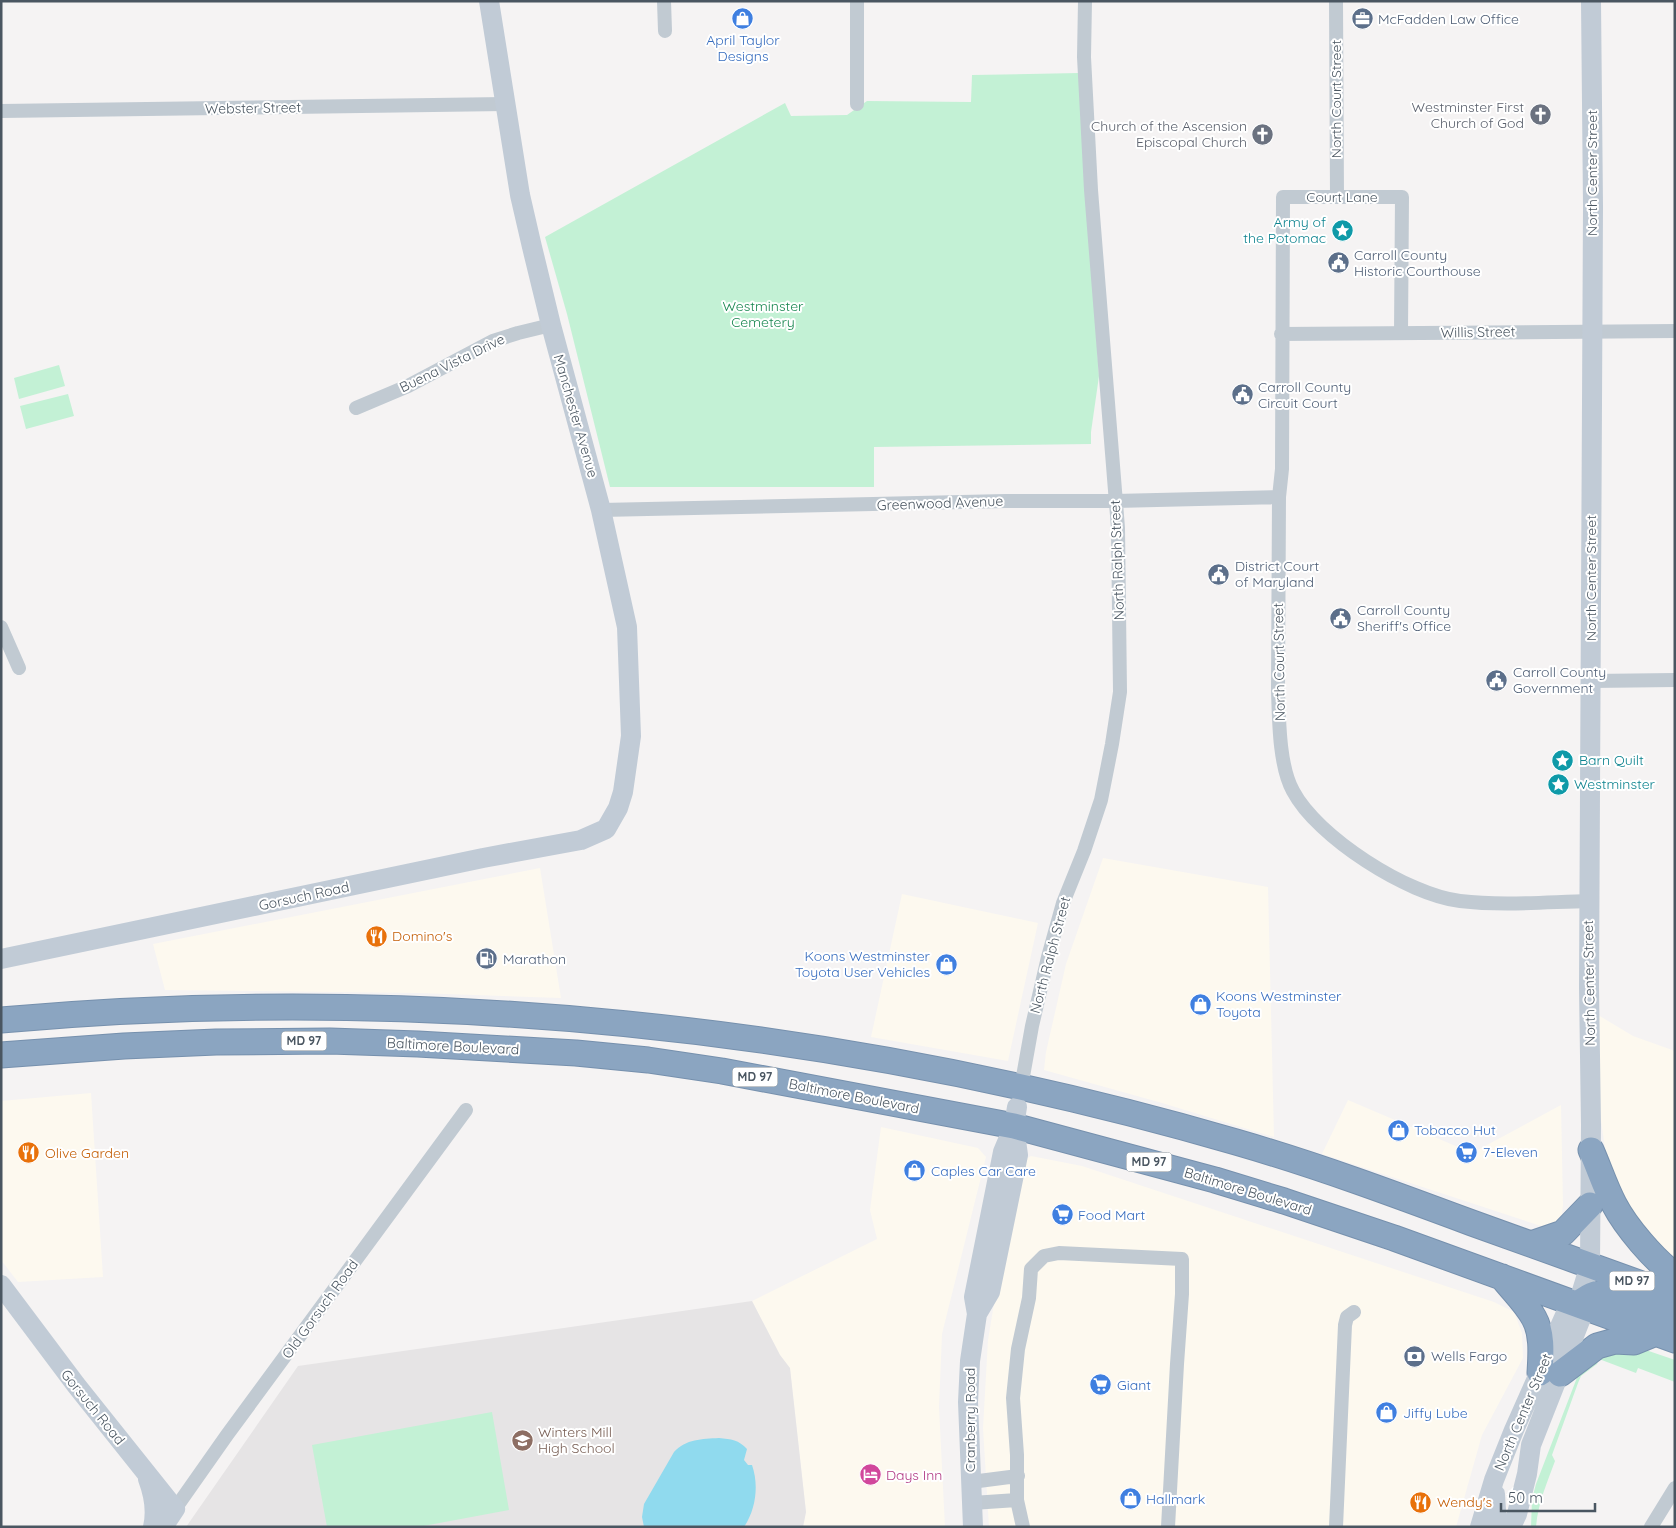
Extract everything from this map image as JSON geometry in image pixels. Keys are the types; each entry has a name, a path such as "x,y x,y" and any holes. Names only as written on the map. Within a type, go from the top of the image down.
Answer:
{"highway":[{"name":"Baltimore Boulevard","path":"1,1020 260,1007 362,1008 546,1016 652,1026 854,1054 1017,1106 1131,1156 1284,1201 1665,1336"},
{"name":"Baltimore Boulevard","path":"1,1055 124,1046 278,1041 408,1043 530,1050 689,1065 1017,1106 1145,1117 1240,1143 1404,1197 1675,1296"},
{"path":"1591,1150 1615,1204 1625,1220 1664,1268 1675,1275"},
{"path":"1531,1244 1563,1233 1590,1205"},
{"path":"1502,1278 1528,1310 1538,1327 1541,1348 1550,1373 1597,1346 1615,1341 1634,1342 1665,1336"},
{"path":"1578,1304 1593,1295 1605,1294 1626,1299 1675,1317"}],"street":[{"name":"Manchester Avenue","path":"489,1 520,195 551,325 602,510 626,627 631,736 623,792 618,808 606,829"},
{"path":"664,1 665,31"},
{"path":"857,1 857,104"},
{"name":"North Ralph Street","path":"1017,1106 1032,1026 1048,957 1063,903 1084,851 1101,800 1120,692 1118,528 1091,190 1084,57 1086,1"},
{"name":"North Court Street","path":"1336,1 1337,197"},
{"name":"North Center Street","path":"1516,1523 1531,1445 1566,1313 1578,1304 1590,1265 1589,901 1593,138 1591,1"},
{"name":"Webster Street","path":"1,111 505,104"},
{"name":"North Court Street","path":"1283,197 1279,717 1286,774 1292,791 1314,820 1352,850 1398,880 1421,891 1460,901 1589,901"},
{"name":"Court Lane","path":"1283,197 1402,197 1401,333"},
{"name":"Buena Vista Drive","path":"356,408 408,386 493,341 551,325"},
{"name":"Willis Street","path":"1281,334 1675,331"},
{"name":"Greenwood Avenue","path":"602,510 1280,497"},
{"path":"1,627 19,668"},
{"path":"1591,681 1675,680"},
{"name":"Gorsuch Road","path":"1,959 483,858 580,840 606,829"},
{"name":"Cranberry Road","path":"973,1527 968,1402 970,1361 977,1314 974,1297 1003,1152 1017,1106"},
{"name":"Old Gorsuch Road","path":"175,1509 466,1110"},
{"path":"1023,1527 1017,1500 1018,1476 1013,1398 1018,1349 1029,1298 1031,1269 1044,1256 1059,1253 1085,1253 1182,1259 1182,1294 1168,1527"},
{"name":"Gorsuch Road","path":"1,1285 76,1386 175,1509"},
{"path":"1336,1527 1345,1325 1347,1317 1354,1312"},
{"name":"North Center Street","path":"1480,1527 1494,1480 1514,1430 1550,1373"},
{"path":"144,1471 152,1492 155,1507 153,1527"},
{"path":"971,1482 1018,1476"},
{"path":"1494,1480 1497,1527"},
{"path":"1651,1527 1675,1488"},
{"path":"972,1503 1017,1500"},
{"path":"163,1527 175,1509"}],"shaded area":[{"path":"1103,858 1268,887 1274,1137 1044,1070 1046,1052 1066,964"},
{"path":"540,868 561,998 417,993 165,990 153,944"},
{"path":"902,894 1038,923 1008,1061 871,1037"},
{"path":"1593,1012 1633,1036 1675,1051 1675,1268 1616,1196 1605,1148 1590,1046"},
{"path":"91,1093 103,1277 18,1282 1,1260 1,1101"},
{"path":"1348,1100 1472,1153 1561,1105 1562,1214 1554,1223 1544,1227 1322,1154"},
{"path":"881,1127 978,1148 986,1157 942,1334 939,1407 945,1527 803,1527 806,1512 790,1369 780,1355 752,1301 877,1239 870,1210"},
{"path":"1031,1156 1082,1166 1494,1302 1514,1312 1522,1333 1523,1358 1482,1435 1456,1527 989,1527 983,1428 988,1340 1014,1183 1022,1161"},
{"name":"Winters Mill High School","path":"752,1301 780,1355 790,1368 806,1512 803,1527 186,1527 298,1366"}],"green space":[{"name":"Westminster Cemetery","path":"1079,73 1099,376 1091,444 874,447 874,487 610,487 567,314 545,237 785,103 791,116 847,115 867,101 971,102 972,75"},
{"path":"59,365 65,386 19,399 14,378"},
{"path":"68,394 74,416 26,429 20,406"},
{"path":"1640,1348 1675,1360 1675,1382 1638,1368 1636,1373 1599,1359 1597,1364 1581,1376 1552,1455 1555,1461 1541,1501 1536,1527 1531,1527 1532,1499 1536,1484 1578,1375 1595,1358"},
{"path":"492,1412 509,1510 418,1527 327,1527 312,1445"}],"water":[{"path":"719,1438 734,1440 744,1446 747,1449 744,1460 748,1465 752,1465 756,1489 754,1505 744,1527 644,1527 642,1517 644,1504 674,1452 689,1442 700,1439"}],"place":[{"name":"April Taylor Designs","path":"743,18"},
{"name":"McFadden Law Office","path":"1362,19"},
{"name":"Westminster First Church of God","path":"1540,115"},
{"name":"Church of the Ascension Episcopal Church","path":"1263,134"},
{"name":"Army of the Potomac","path":"1342,230"},
{"name":"Carroll County Historic Courthouse","path":"1338,263"},
{"name":"Carroll County Circuit Court","path":"1242,395"},
{"name":"District Court of Maryland","path":"1219,574"},
{"name":"Carroll County Sheriff's Office","path":"1341,618"},
{"name":"Carroll County Government","path":"1497,680"},
{"name":"Barn Quilt","path":"1563,760"},
{"name":"Westminster","path":"1558,784"},
{"name":"Domino's","path":"376,936"},
{"name":"Marathon","path":"487,959"},
{"name":"Koons Westminster Toyota User Vehicles","path":"946,964"},
{"name":"Koons Westminster Toyota","path":"1200,1004"},
{"name":"Tobacco Hut","path":"1398,1130"},
{"name":"7-Eleven","path":"1467,1152"},
{"name":"Olive Garden","path":"29,1153"},
{"name":"Caples Car Care","path":"915,1171"},
{"name":"Food Mart","path":"1062,1215"},
{"name":"Wells Fargo","path":"1415,1356"},
{"name":"Giant","path":"1101,1385"},
{"name":"Jiffy Lube","path":"1387,1413"},
{"name":"Winters Mill High School","path":"522,1440"},
{"name":"Days Inn","path":"870,1475"},
{"name":"Hallmark","path":"1130,1499"},
{"name":"Wendy's","path":"1421,1502"}]}
